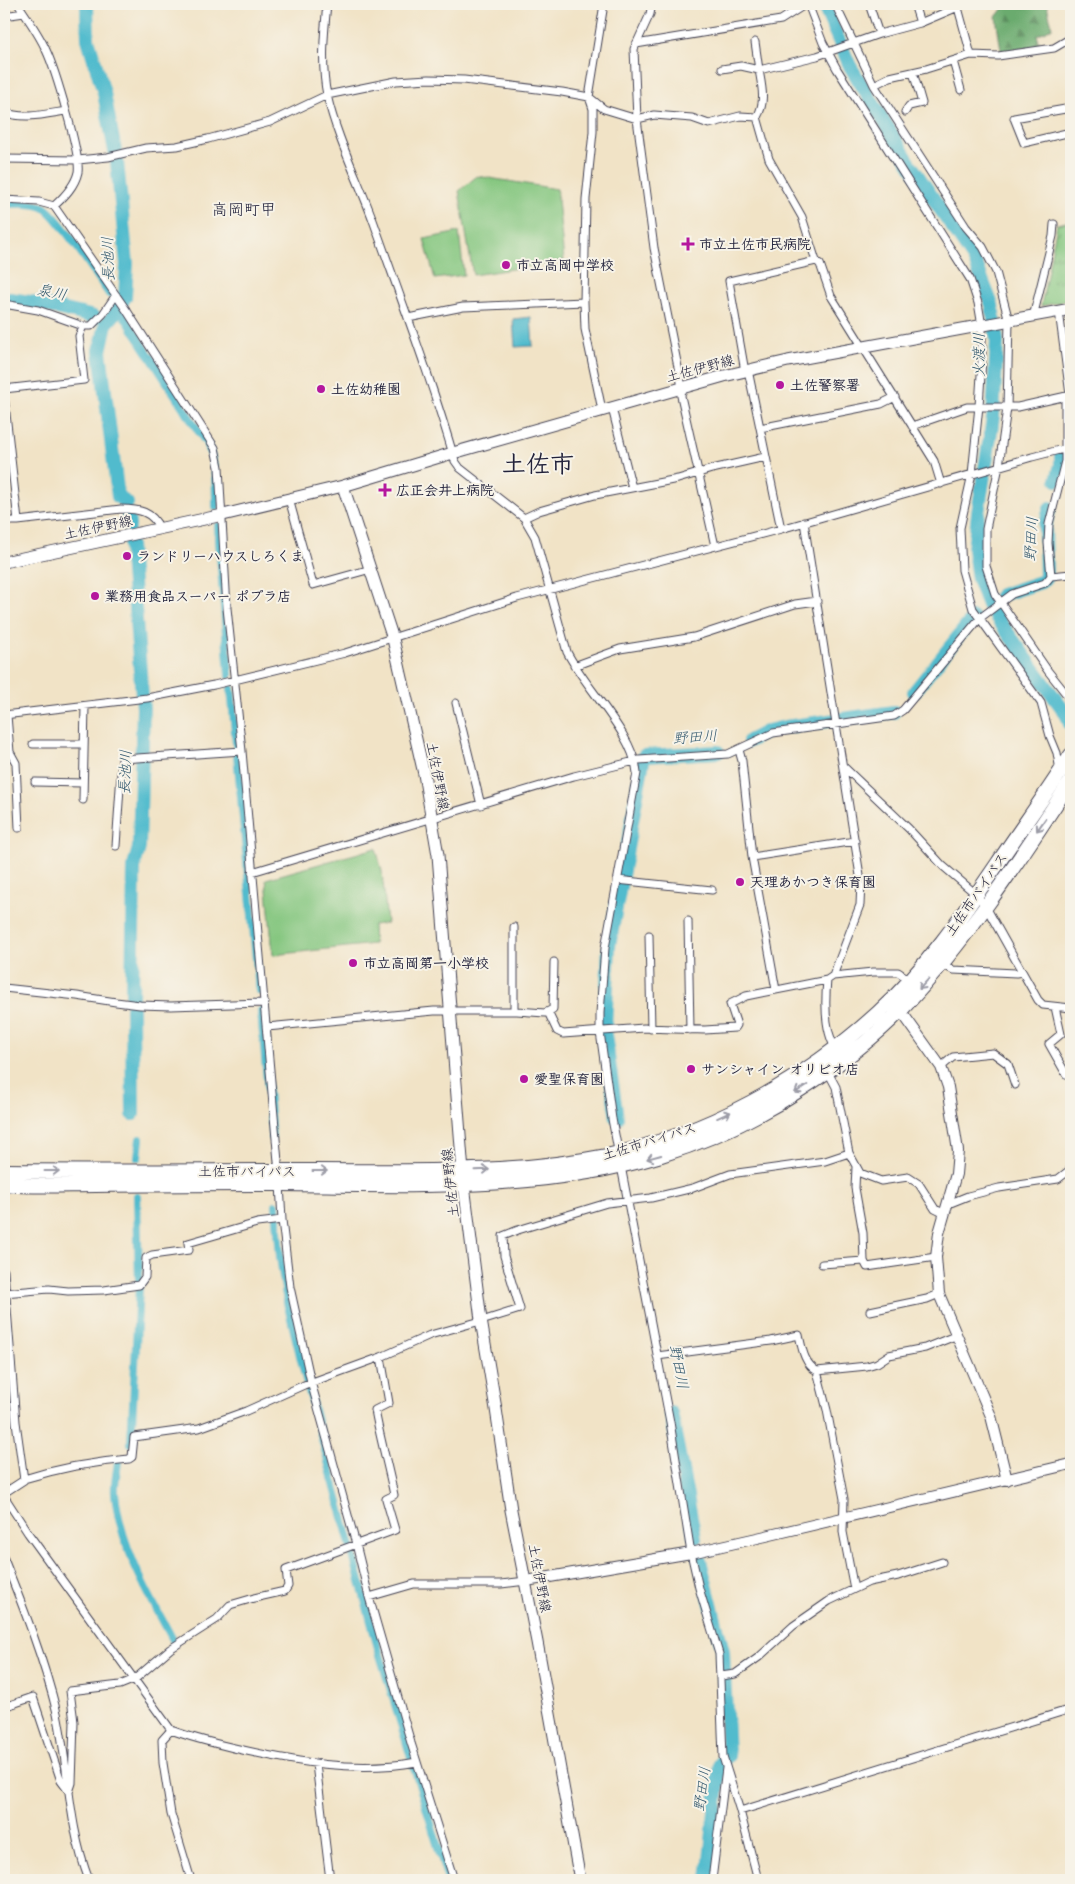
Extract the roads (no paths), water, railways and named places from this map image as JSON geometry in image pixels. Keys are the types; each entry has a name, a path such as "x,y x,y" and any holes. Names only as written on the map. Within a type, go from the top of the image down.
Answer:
{"highway":[{"name":"土佐市バイパス","path":"4,1184 280,1178 463,1177 556,1163 663,1154 721,1132 776,1105 828,1072 869,1039 895,1006 910,980 945,939 977,895 1071,755"},
{"name":"土佐市バイパス","path":"620,1159 738,1108 797,1076 895,1006 942,964 986,907 1070,783"},
{"name":"土佐市バイパス","path":"4,1171 280,1178"}],"main road":[{"name":"土佐伊野線","path":"4,562 223,515 343,486 682,387 748,370 1071,309"},
{"name":"土佐伊野線","path":"343,486 393,639 424,774 438,855 463,1177 481,1320 511,1510 526,1582 580,1880"}],"street":[{"path":"18,4 46,49 66,111 78,160 78,172 72,186 54,206"},
{"path":"327,4 324,27 327,95 408,318 455,461 460,468 524,518 536,537 567,652 574,666 640,760"},
{"path":"604,4 588,97 593,109 593,117 586,199 584,302 586,329 607,409 632,488"},
{"path":"652,4 650,14 634,49 637,119 657,265 682,387 681,396 716,546"},
{"path":"636,44 781,20 807,4 842,77 970,279 983,326 982,406 974,474 960,528 962,570 973,609 982,617 1040,703 1061,771"},
{"path":"835,4 851,43 874,85 966,227 982,247 996,272 1006,304 1005,408 998,466 986,528 986,566 1000,603 1071,700"},
{"path":"869,4 878,34"},
{"path":"914,4 920,23"},
{"path":"722,69 741,66 759,70 817,56 829,50 878,34 920,23 957,6 971,55"},
{"path":"4,16 24,13"},
{"path":"874,85 890,77 971,55 998,56 1054,48 1071,38"},
{"path":"754,42 763,100 761,111 757,117"},
{"path":"953,61 961,90"},
{"path":"905,112 909,106 922,103 913,72"},
{"path":"4,159 78,160 125,154 146,148 177,146 208,140 270,122 327,95 396,81 429,79 494,83 588,97 604,109 637,119 654,114 692,118 709,124 740,116 757,117"},
{"path":"1071,108 1014,118 1024,142 1071,132"},
{"path":"4,112 10,115 29,116 66,111"},
{"path":"757,117 770,159 802,218 816,261 820,264 831,296 934,461 940,484"},
{"path":"4,200 39,202 54,206 127,311 215,448 219,467 223,515 227,608 239,751 265,1003 280,1178 278,1221 309,1383 413,1763 439,1829 454,1880"},
{"path":"1033,316 1053,236 1054,224"},
{"path":"781,528 748,370 744,366 729,281 816,261"},
{"path":"4,304 38,310 83,326 91,326 95,324 117,297"},
{"path":"408,318 463,307 584,302"},
{"path":"1051,576 1048,543 1049,524 1068,448 1069,395 1059,312"},
{"path":"4,389 84,380 79,336 83,326"},
{"path":"912,426 968,407 1005,408 1069,395"},
{"path":"4,396 18,521"},
{"path":"760,428 881,404 895,397"},
{"path":"18,828 16,763 10,752 6,715 147,698 234,680 345,653 393,639 473,610 550,588 716,546 1068,448"},
{"path":"524,518 539,511 595,495 700,474 712,469 765,457"},
{"path":"289,499 313,585 371,569"},
{"path":"4,521 133,509 156,519 160,529"},
{"path":"804,522 861,882 860,905 830,978 826,996 830,1040 836,1049"},
{"path":"252,872 574,776 640,760 728,754 790,726 894,716 903,710 982,617 1012,594 1045,583 1051,576 1071,574"},
{"path":"574,666 620,649 694,637 786,607 817,601"},
{"path":"456,703 481,805"},
{"path":"82,800 85,706"},
{"path":"33,744 84,744"},
{"path":"739,750 742,761 752,857 776,990"},
{"path":"116,846 122,759 239,751"},
{"path":"640,760 605,948 600,1032 612,1119 659,1355 691,1553 699,1588 719,1654 725,1762 712,1880"},
{"path":"843,766 909,829 943,866 977,895 986,907 1038,1000 1043,1005 1071,1008"},
{"path":"34,782 83,783"},
{"path":"752,857 855,842"},
{"path":"617,880 712,890"},
{"path":"688,921 690,1030"},
{"path":"514,927 514,1011"},
{"path":"649,935 651,1029"},
{"path":"267,1027 434,1010 545,1013 553,1009 554,962"},
{"path":"942,964 953,970 1016,974 1022,972"},
{"path":"548,1012 557,1030 563,1034 651,1029 735,1028 736,1025 730,1004 746,996 830,978 873,972 898,972 910,980"},
{"path":"4,988 140,1005 265,1003"},
{"path":"895,1006 941,1067 948,1086 958,1151 956,1174 940,1233 936,1257 939,1294 991,1416 1007,1480"},
{"path":"1055,1007 1061,1034 1049,1044 1066,1074"},
{"path":"941,1067 953,1057 993,1053 1008,1064 1015,1085"},
{"path":"828,1072 836,1087 849,1153 860,1173 881,1181 908,1178 919,1184 935,1209 946,1209 968,1196 999,1188 1058,1179 1071,1169"},
{"path":"413,1763 376,1766 316,1764 255,1753 188,1737 171,1730 33,1540 4,1495 24,1480 67,1467 129,1459 132,1457 134,1438 199,1428 246,1411 309,1383 381,1357 430,1334 520,1308 504,1256 503,1236 606,1203 651,1198 693,1188 730,1174 825,1162 849,1153"},
{"path":"856,1167 855,1188 863,1234 864,1261 867,1267 936,1257"},
{"path":"4,1293 49,1289 68,1291 104,1290 139,1285 145,1277 146,1258 152,1255 189,1250 188,1243 257,1223 278,1221"},
{"path":"822,1264 864,1261"},
{"path":"4,1271 4,1293 16,1422 24,1480"},
{"path":"870,1311 927,1299 939,1294"},
{"path":"659,1355 771,1341 799,1335 804,1355 811,1368 817,1371 868,1366 877,1363 889,1355 925,1348 956,1336"},
{"path":"69,1792 72,1783 74,1731 70,1691 120,1685 135,1679 170,1649 217,1619 230,1605 285,1592 288,1586 286,1570 395,1530 386,1499 394,1495 375,1410 389,1404 381,1357"},
{"path":"817,1371 827,1410 844,1499 844,1532 854,1589"},
{"path":"369,1597 414,1584 501,1584 526,1582 691,1553 1071,1464"},
{"path":"4,1559 41,1659 57,1714 74,1833 89,1880"},
{"path":"721,1676 735,1674 759,1657 801,1620 829,1601 869,1582 898,1576 942,1562"},
{"path":"4,1707 33,1697 61,1781 69,1792"},
{"path":"740,1811 1071,1709"},
{"path":"171,1730 162,1740 163,1763 171,1814 191,1880"},
{"path":"725,1762 758,1880"},
{"path":"316,1764 330,1880"}],"water":[{"path":"531,317 533,346 515,347 513,319"}],"waterway":[{"name":"長池川","path":"87,4 88,39 104,93 117,162 127,264 125,297 106,324 100,351 118,497 127,503"},
{"name":"火渡川","path":"823,4 850,66 912,167 974,259 992,305 997,341 993,418 974,549 978,579 988,605 1067,715 1070,724"},
{"path":"4,204 34,204 50,212 67,233 109,294"},
{"name":"泉川","path":"4,298 36,303 94,317"},
{"path":"117,305 208,446 216,484 216,507"},
{"name":"野田川","path":"1057,480 1061,465 1061,455"},
{"name":"野田川","path":"1001,595 1041,582 1046,577 1045,526 1050,508"},
{"name":"長池川","path":"128,515 129,526"},
{"path":"218,526 229,675"},
{"name":"長池川","path":"130,545 143,708 139,848 134,866 132,1000"},
{"name":"野田川","path":"914,692 973,618"},
{"path":"231,689 259,991"},
{"name":"野田川","path":"749,741 768,731 785,727 894,712"},
{"name":"野田川","path":"605,1028 609,946 644,756 718,752"},
{"name":"長池川","path":"132,1008 133,1114"},
{"path":"261,1011 272,1137"},
{"name":"野田川","path":"605,1035 617,1118"},
{"path":"138,1157 140,1139"},
{"path":"137,1196 139,1283"},
{"path":"276,1205 280,1257 287,1302 305,1376 378,1648 448,1880"},
{"path":"131,1443 139,1287"},
{"name":"野田川","path":"671,1413 695,1538"},
{"path":"118,1462 115,1493 123,1532 136,1569 173,1640"},
{"name":"野田川","path":"699,1557 723,1651 728,1755 720,1764 708,1880"}],"place":[{"name":"市立土佐市民病院","path":"688,244"},
{"name":"市立高岡中学校","path":"506,265"},
{"name":"土佐警察署","path":"780,385"},
{"name":"土佐幼稚園","path":"321,389"},
{"name":"広正会井上病院","path":"385,490"},
{"name":"ランドリーハウスしろくま","path":"127,556"},
{"name":"業務用食品スーパー ポプラ店","path":"95,596"},
{"name":"天理あかつき保育園","path":"740,882"},
{"name":"市立高岡第一小学校","path":"353,963"},
{"name":"サンシャイン オリビオ店","path":"691,1069"},
{"name":"愛聖保育園","path":"524,1079"}],"district":[{"name":"高岡町甲","path":"244,209"},
{"name":"土佐市","path":"538,464"}]}
